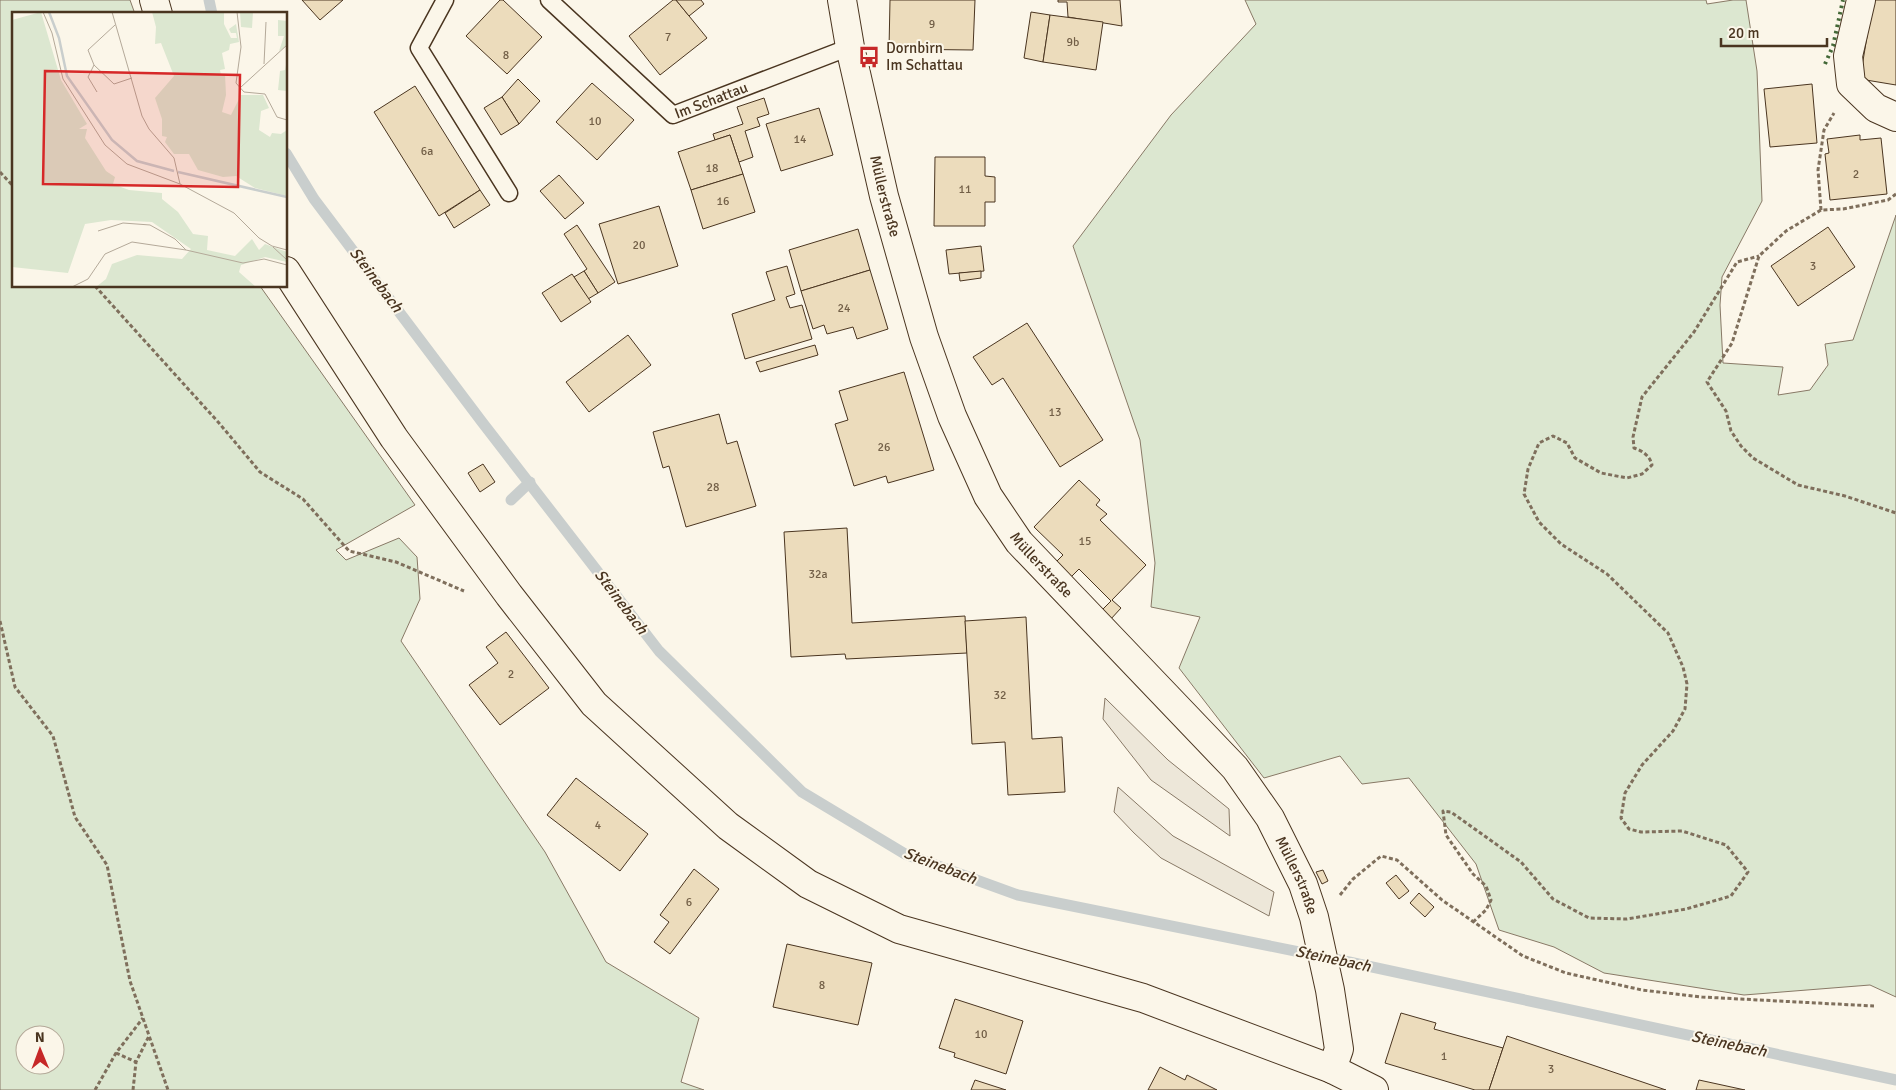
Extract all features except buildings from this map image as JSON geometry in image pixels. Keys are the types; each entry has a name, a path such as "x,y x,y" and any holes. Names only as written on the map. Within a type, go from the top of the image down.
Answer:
{"street":[{"name":"Müllerstraße","path":"842,0 850,47 884,196 924,338 952,416 988,496 1019,542 1235,768 1270,818 1303,884 1315,924 1330,990 1339,1049 1332,1069"},
{"path":"1861,0 1848,56 1851,84 1876,108 1896,117"},
{"path":"288,274 394,438 509,595 594,704 728,826 808,884 899,929 1143,998 1332,1069 1374,1090"}],"lane":[{"path":"445,0 419,48 509,193"},
{"name":"Im Schattau","path":"549,0 673,115 850,47"}],"path":[{"path":"1821,210 1818,170 1824,130 1851,84"},
{"path":"0,172 12,185"},
{"path":"1473,922 1486,910 1491,900 1486,886 1473,874 1446,835 1442,811 1451,812 1522,862 1554,900 1589,918 1627,919 1686,909 1731,896 1748,872 1726,846 1682,831 1641,832 1630,829 1621,818 1625,793 1642,765 1673,732 1684,709 1687,684 1683,667 1668,633 1606,574 1560,544 1539,522 1524,494 1528,469 1539,444 1553,436 1567,443 1575,458 1601,473 1627,478 1642,474 1652,465 1650,459 1634,448 1633,436 1642,397 1694,332 1737,262 1759,256 1786,231 1821,210 1843,210 1888,200 1896,194"},
{"path":"1759,256 1732,343 1707,382 1726,411 1731,431 1753,458 1798,485 1845,496 1896,513"},
{"path":"97,288 260,472 303,499 349,551 396,562 470,594 509,595"},
{"path":"0,621 15,687 54,736 75,817 107,865 130,981 168,1090"},
{"path":"1315,924 1353,879 1381,856 1397,860 1442,900 1523,956 1566,973 1633,988 1702,997 1874,1006"},
{"path":"95,1090 116,1053 143,1018"},
{"path":"133,1090 136,1062 149,1036"},
{"path":"116,1053 136,1062"}],"green space":[{"path":"0,0 130,0 134,12 12,12 12,288 261,288 415,505 336,550 346,560 399,538 417,557 420,599 401,641 545,852 606,962 699,1018 681,1082 704,1090 0,1090"},
{"path":"1245,0 1706,0 1707,4 1746,0 1757,71 1762,201 1722,277 1720,305 1723,363 1783,367 1778,395 1810,390 1828,365 1825,344 1853,340 1896,215 1896,997 1870,985 1744,995 1604,973 1554,947 1499,930 1476,864 1409,778 1362,784 1340,756 1264,778 1179,668 1200,617 1151,607 1155,563 1140,440 1073,246 1171,115 1256,24"}],"shaded area":[{"path":"1105,698 1168,760 1229,809 1230,836 1151,780 1103,719"},
{"path":"1118,787 1173,836 1274,892 1269,916 1161,858 1114,812"}],"waterway":[{"name":"Steinebach","path":"209,0 212,12"},
{"name":"Steinebach","path":"288,156 314,199 482,422 659,651 802,792 905,854 1018,895 1349,962 1896,1080"},
{"path":"511,500 530,482"}],"hedge":[{"path":"1825,64 1833,46 1843,0"}],"place":[{"name":"Dornbirn Im Schattau","path":"869,57"}]}
